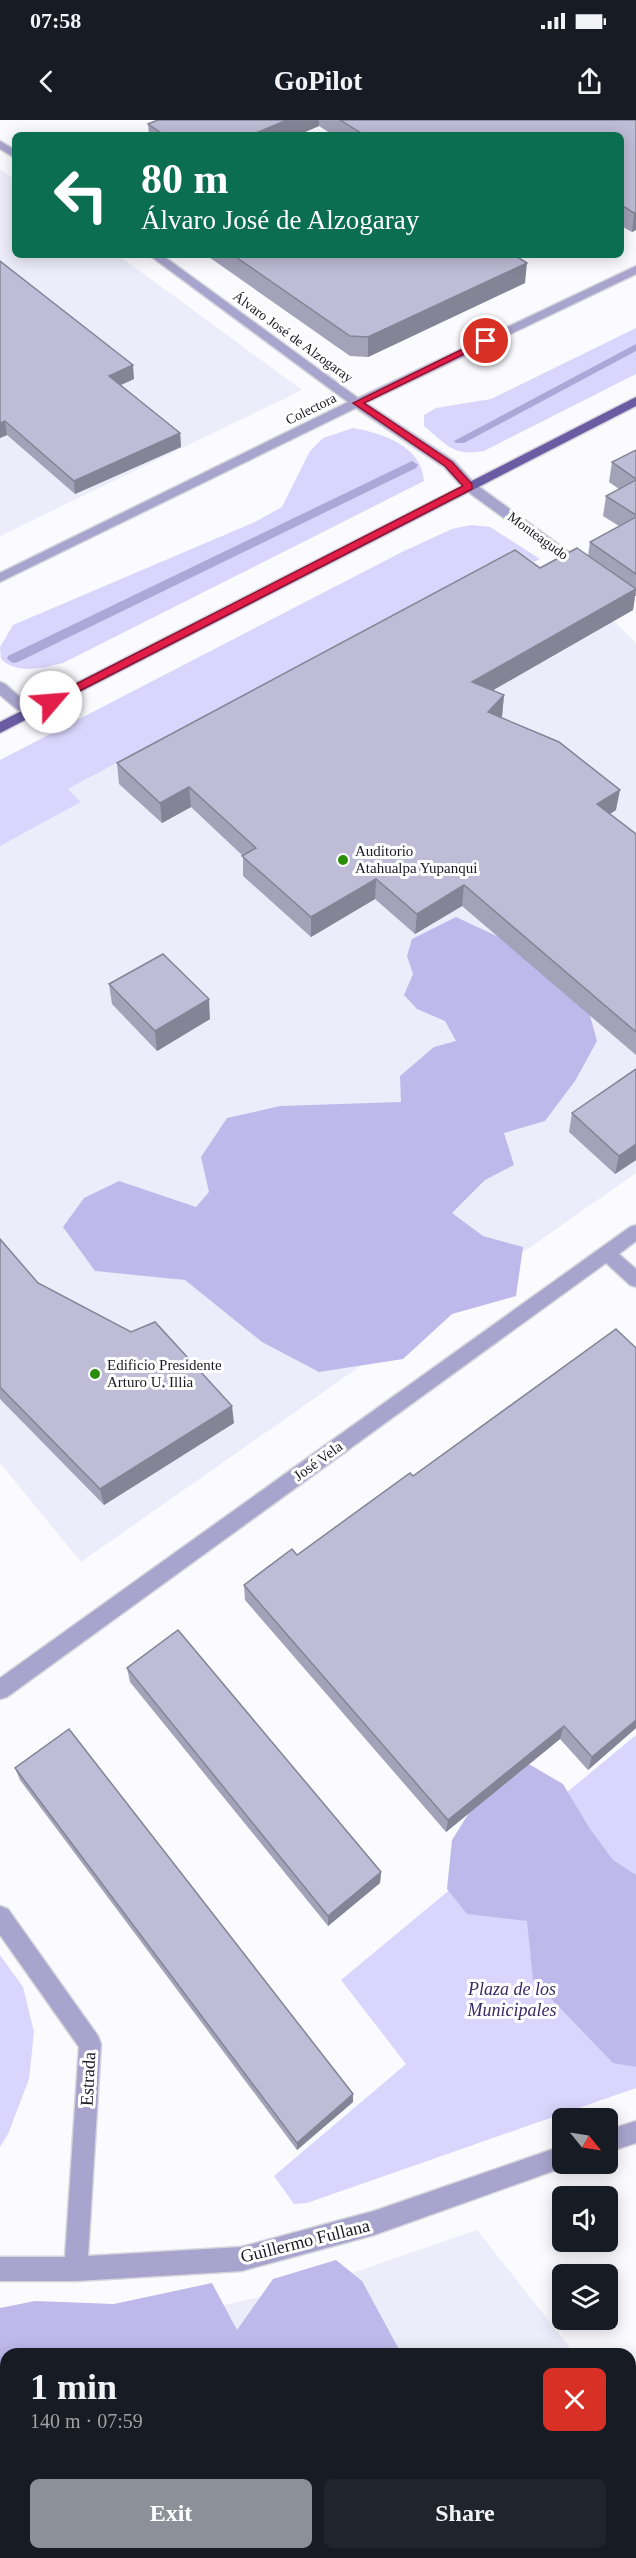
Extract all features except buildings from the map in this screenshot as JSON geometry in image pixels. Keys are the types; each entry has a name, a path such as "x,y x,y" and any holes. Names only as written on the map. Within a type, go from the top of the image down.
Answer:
{"main road":[{"path":"0,728 636,401"}],"street":[{"name":"Álvaro José de Alzogaray","path":"159,258 357,403 449,464 469,486"},
{"name":"Colectora","path":"0,578 357,403 636,270"},
{"name":"Monteagudo","path":"469,486 599,580"},
{"path":"0,687 30,713"},
{"name":"José Vela","path":"0,1690 636,1232"},
{"path":"607,1253 636,1280"},
{"name":"Estrada","path":"0,1917 90,2044 76,2269"},
{"path":"618,2138 636,2132"},
{"name":"Guillermo Fullana","path":"0,2269 76,2269 241,2259 374,2223 552,2161"}],"shaded area":[{"path":"0,169 12,178 12,258 122,258 302,390 0,536"},
{"path":"515,549 603,610 636,643 636,1173 81,1562 0,1463 0,846 81,802 68,789"},
{"path":"456,917 537,955 586,1001 597,1041 575,1081 545,1121 504,1133 514,1165 485,1180 452,1213 483,1236 523,1247 516,1296 452,1314 403,1359 319,1372 262,1342 185,1280 95,1271 63,1227 84,1198 119,1181 196,1207 209,1192 201,1157 227,1118 280,1106 401,1102 400,1076 434,1047 456,1041 445,1021 417,1009 404,995 413,974 407,956 412,939"},
{"path":"527,1763 563,1784 590,1829 613,1860 636,1875 636,2067 613,2063 533,1980 527,1921 467,1914 447,1889 452,1840 499,1765"},
{"path":"477,2230 552,2325 552,2330 556,2330 570,2348 0,2348 0,2309 216,2307 326,2282"},
{"path":"336,2260 362,2281 398,2348 0,2348 0,2308 35,2301 114,2304 212,2283 237,2330 273,2279"}],"green space":[{"path":"636,328 636,374 484,451 465,452 451,448 424,426 424,415 436,408 491,399"},
{"path":"353,428 376,433 399,443 416,459 422,469 424,481 63,663 23,669 1,659 0,647 13,625 255,522 282,507 310,451 323,438"},
{"path":"471,525 490,527 540,559 534,562 515,549 68,789 81,802 0,846 0,760 402,552 452,529"},
{"name":"Plaza de los Municipales","path":"636,1735 636,2088 579,2108 552,2108 552,2117 307,2203 294,2204 274,2176 406,2064 341,1980"},
{"path":"0,1955 23,1987 34,2032 29,2079 8,2134 0,2147"}],"waterway":[{"path":"460,441 636,347"},
{"path":"13,659 412,465"}],"place":[{"name":"Auditorio Atahualpa Yupanqui","path":"343,860"},
{"name":"Edificio Presidente Arturo U. Illia","path":"95,1374"}],"route":[{"path":"51,702 469,486 449,464 357,403 486,341"}]}
